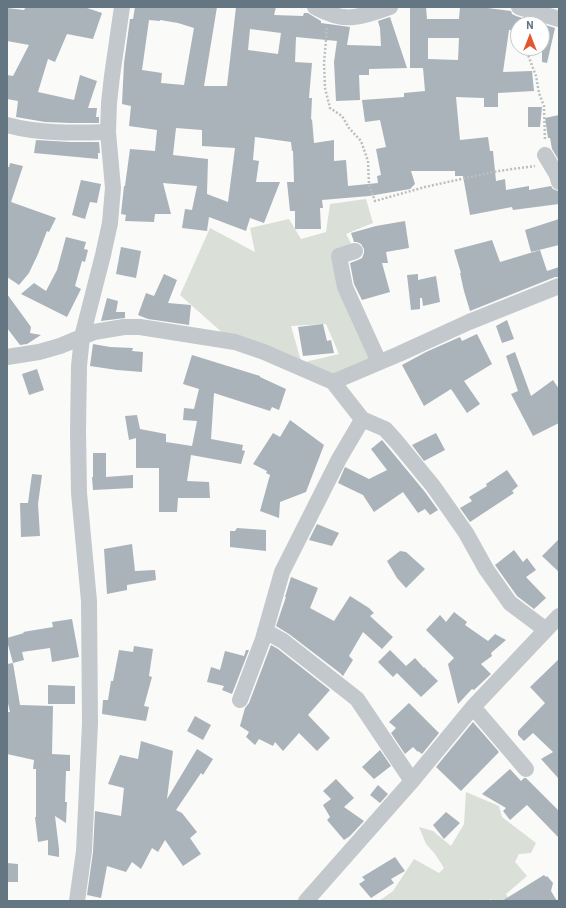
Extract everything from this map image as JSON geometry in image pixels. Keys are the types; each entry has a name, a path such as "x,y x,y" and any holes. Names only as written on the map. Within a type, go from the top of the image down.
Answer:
{"street":[{"path":"77,901 84,850 90,723 89,602 79,493 79,373 82,337 110,223 113,188 108,132 112,76 122,7"},
{"path":"321,10 344,17 354,17 390,7"},
{"path":"519,7 559,19"},
{"path":"7,125 34,131 64,133 108,132"},
{"path":"545,155 557,175 559,182"},
{"path":"355,251 339,256 345,287 379,362"},
{"path":"333,382 469,322 559,286"},
{"path":"7,357 39,352 60,346 94,332 124,327 140,327 235,342 264,352 333,382 362,419 384,429 396,441 433,486 466,533 486,569 510,603 546,630"},
{"path":"240,700 265,631 282,572 336,466 362,419"},
{"path":"306,901 412,781 473,708 559,616"},
{"path":"265,631 283,641 357,699 412,781"},
{"path":"473,708 526,768"}],"path":[{"path":"321,10 325,88 330,108 342,116 349,128 361,141 368,161 369,185 375,202 425,187 498,171 536,166 545,155 544,106 539,93 536,76 528,56"}],"shaded area":[{"path":"366,199 373,223 346,234 353,247 335,255 373,361 331,377 305,362 339,354 326,324 291,326 301,361 226,336 180,295 210,228 255,252 250,228 289,219 301,239 326,232 330,204"},
{"path":"466,792 499,806 502,817 536,843 531,853 519,854 515,862 527,876 506,894 510,901 492,901 491,899 488,901 379,901 393,891 414,859 439,873 444,868 426,844 419,827 433,831 451,846 464,824"}],"building":[{"path":"26,7 84,7 102,13 93,39 67,34 55,62 48,59 38,92 74,100 80,75 97,81 88,108 97,108 96,117 99,117 99,123 45,122 16,117 18,101 7,99 7,75 13,76 29,45 7,41 7,8 24,10"},
{"path":"135,7 217,7 204,86 227,86 236,7 276,7 274,15 303,16 304,13 308,13 321,21 321,23 350,27 347,45 381,46 378,21 390,17 407,68 369,69 369,75 359,75 360,100 336,101 334,62 337,41 296,37 295,62 312,63 309,98 312,98 311,120 312,119 314,143 334,140 334,161 346,160 348,186 378,183 377,176 381,175 376,149 386,147 380,120 365,122 362,100 404,97 404,93 425,91 423,68 410,68 410,7 426,7 427,19 459,19 460,7 480,7 511,11 512,14 516,16 510,16 510,30 503,72 532,71 534,91 498,93 498,107 484,107 484,98 456,97 460,140 488,137 490,151 493,151 496,181 505,179 506,190 529,186 529,190 551,186 553,189 558,191 559,204 513,210 512,207 470,215 463,176 455,176 455,171 411,171 415,184 410,189 369,196 322,200 323,208 320,208 321,229 295,229 295,211 290,211 287,182 294,182 293,151 291,142 255,137 253,160 259,161 256,182 280,182 264,223 250,218 246,231 209,217 207,231 182,228 185,209 192,210 197,186 163,183 171,214 155,214 154,222 125,221 126,215 121,214 130,149 155,151 157,130 129,126 131,106 122,104 124,63 130,19 133,19","holes":["149,20 178,23 194,28 184,85 161,83 162,73 142,70","250,29 281,33 278,54 248,50","428,38 459,38 458,60 428,59","176,128 202,130 202,146 235,148 228,202 207,194 208,159 173,155"]},
{"path":"550,26 555,28 550,50"},
{"path":"542,56 549,56 547,63 542,62"},
{"path":"528,107 542,107 540,127 528,127"},
{"path":"559,115 558,159 552,149 550,138 548,138 545,118"},
{"path":"36,140 99,142 100,153 98,153 98,159 34,153"},
{"path":"10,163 23,166 11,202 56,218 49,232 47,231 29,273 19,285 7,277 7,167 9,167"},
{"path":"81,180 101,184 97,203 90,202 85,219 72,215"},
{"path":"559,219 559,245 531,252 525,230"},
{"path":"405,221 409,248 386,252 388,263 382,263 390,292 362,300 354,284 350,263 362,258 364,249 361,244 354,242 351,233 376,226"},
{"path":"66,237 86,242 84,249 88,250 85,262 82,261 75,286 81,289 67,317 21,294 34,283 46,291 57,270"},
{"path":"492,240 500,262 540,250 547,271 559,267 559,277 555,277 470,311 454,250"},
{"path":"121,247 141,251 136,278 116,274"},
{"path":"164,274 177,280 168,303 191,305 189,325 148,319 138,315 146,293 154,296"},
{"path":"418,274 418,280 436,276 440,302 423,306 422,298 420,298 420,309 411,310 407,275"},
{"path":"7,294 31,327 30,333 41,335 27,344 20,345 7,328"},
{"path":"107,298 118,301 116,312 125,312 125,318 101,321"},
{"path":"507,320 514,339 502,343 496,326"},
{"path":"323,324 327,341 331,340 334,353 303,356 298,327"},
{"path":"477,334 492,364 464,381 480,404 467,413 451,389 424,406 402,365 426,352 460,337 462,341"},
{"path":"93,344 110,347 133,348 132,351 143,352 142,372 90,366"},
{"path":"515,352 531,396 553,380 559,389 559,423 533,436 511,394 518,391 506,356"},
{"path":"192,355 260,376 286,389 279,410 272,407 270,411 214,393 211,439 243,445 242,450 245,451 241,464 191,455 187,481 209,482 210,498 178,498 177,512 159,512 159,468 136,468 136,438 129,440 125,416 137,415 140,429 166,434 166,442 192,446 197,421 183,420 184,408 194,409 199,389 183,384"},
{"path":"37,369 44,390 29,395 22,374"},
{"path":"290,420 324,445 306,492 280,502 279,518 260,511 270,475 266,473 267,471 253,464 273,433 280,437"},
{"path":"436,433 445,450 424,461 412,445"},
{"path":"382,440 438,510 430,515 425,509 418,513 403,492 374,512 363,495 338,483 345,467 369,479 387,470 371,449"},
{"path":"93,453 106,453 106,477 133,475 133,488 93,490"},
{"path":"507,470 518,486 512,491 514,493 470,522 460,508 472,501 469,497 487,486 486,484"},
{"path":"32,474 42,475 38,504 40,536 21,537 20,503 28,503"},
{"path":"317,524 339,533 332,546 309,540"},
{"path":"237,528 266,530 266,551 230,547 230,531 235,531"},
{"path":"559,539 559,572 542,556"},
{"path":"132,544 135,571 155,570 156,580 127,585 127,590 107,594 104,549"},
{"path":"514,550 523,562 527,558 536,570 526,577 546,598 534,609 517,596 495,565"},
{"path":"400,551 406,552 425,569 406,588 397,578 387,561"},
{"path":"291,577 318,588 310,608 334,621 350,596 369,608 374,613 370,616 393,637 382,649 363,632 349,656 353,660 343,676 289,634 276,626"},
{"path":"454,612 467,622 465,625 488,641 495,634 506,640 491,653 492,656 481,664 491,674 474,690 472,689 458,704 448,664 454,658 426,630 440,615 446,622"},
{"path":"72,619 79,657 52,662 50,648 22,652 24,660 13,663 7,638 24,633 23,632 53,627 52,622"},
{"path":"271,645 330,690 308,715 330,738 317,751 299,733 283,751 275,742 273,746 259,739 255,745 246,737 249,732 240,726 245,708 249,703"},
{"path":"134,646 153,649 149,676 152,677 144,706 149,707 146,721 102,714 103,700 108,700 119,650 133,652"},
{"path":"246,650 249,650 232,694 222,690 224,686 207,682 211,667 220,670 225,651 244,656"},
{"path":"390,650 406,666 415,658 438,681 421,697 397,673 393,677 378,662"},
{"path":"559,659 559,779 541,759 553,752 533,733 524,741 518,735 518,731 545,703 530,687"},
{"path":"13,663 20,705 53,706 52,754 70,755 70,771 66,771 66,823 55,816 59,857 48,855 48,840 38,842 35,817 36,769 33,769 34,760 7,754 7,712 10,712 7,699 7,664"},
{"path":"48,685 75,686 75,704 48,704"},
{"path":"409,703 439,733 422,754 413,747 405,754 391,733 396,728 389,722"},
{"path":"195,716 211,725 203,740 187,731"},
{"path":"473,722 499,752 461,791 436,767"},
{"path":"141,741 173,751 167,799 197,749 213,759 203,775 201,773 176,810 182,813 197,832 190,838 201,854 183,866 165,840 158,852 152,848 141,869 132,862 126,872 107,866 101,898 87,895 93,852 95,811 121,816 124,788 108,784 120,755 138,759"},
{"path":"380,750 391,766 374,779 362,767"},
{"path":"510,769 521,781 526,778 559,811 559,838 527,805 510,820 503,811 506,808 482,794"},
{"path":"336,779 354,798 344,807 364,821 350,836 344,840 327,820 330,817 323,805 331,799 323,791"},
{"path":"378,785 388,794 380,803 370,795"},
{"path":"446,812 460,823 444,839 433,825"},
{"path":"395,857 405,871 391,879 394,883 371,898 359,884 365,880 362,877"},
{"path":"7,863 18,864 18,882 7,882"},
{"path":"544,875 546,877 547,876 553,883 551,891 557,901 502,901"}]}
